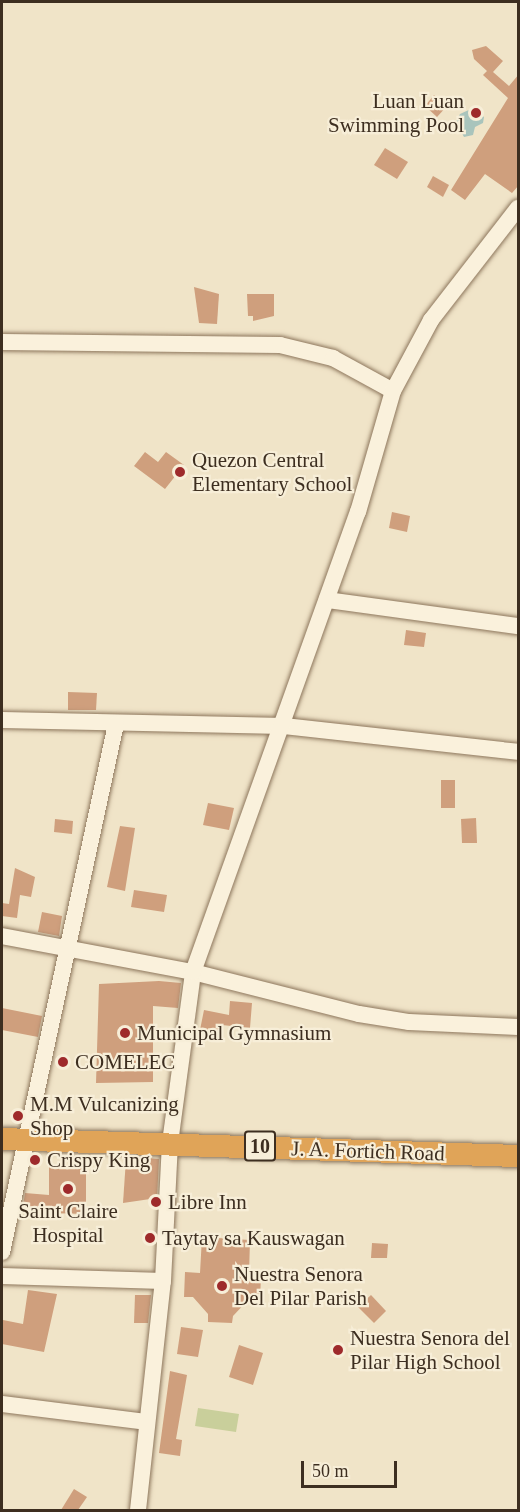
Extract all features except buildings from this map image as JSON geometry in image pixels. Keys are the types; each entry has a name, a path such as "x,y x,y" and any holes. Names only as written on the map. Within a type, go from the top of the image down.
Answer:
{"highway":[{"name":"J. A. Fortich Road","path":"2,1138 519,1156"}],"street":[{"path":"138,1510 163,1281 170,1143 193,972 284,726 327,600 393,391 431,320 519,208"},
{"path":"2,342 280,345 333,358 393,391"},
{"path":"327,600 519,626"},
{"path":"2,720 284,726 519,752"},
{"path":"2,1252 28,1139 66,946 116,724"},
{"path":"2,936 66,946 193,972 359,1014 409,1022 519,1027"},
{"path":"2,1276 163,1281"},
{"path":"2,1404 146,1422"}],"green space":[{"path":"198,1408 239,1414 236,1432 195,1426"}],"water":[{"path":"473,108 484,117 483,123 475,127 473,135 464,137 456,122 460,114"}],"place":[{"name":"Luan Luan Swimming Pool","path":"476,113"},
{"name":"Quezon Central Elementary School","path":"180,472"},
{"name":"Municipal Gymnasium","path":"125,1033"},
{"name":"COMELEC","path":"63,1062"},
{"name":"M.M Vulcanizing Shop","path":"18,1116"},
{"name":"Crispy King","path":"35,1160"},
{"name":"Saint Claire Hospital","path":"68,1189"},
{"name":"Libre Inn","path":"156,1202"},
{"name":"Taytay sa Kauswagan","path":"150,1238"},
{"name":"Nuestra Senora Del Pilar Parish","path":"222,1286"},
{"name":"Nuestra Senora del Pilar High School","path":"338,1350"}]}
